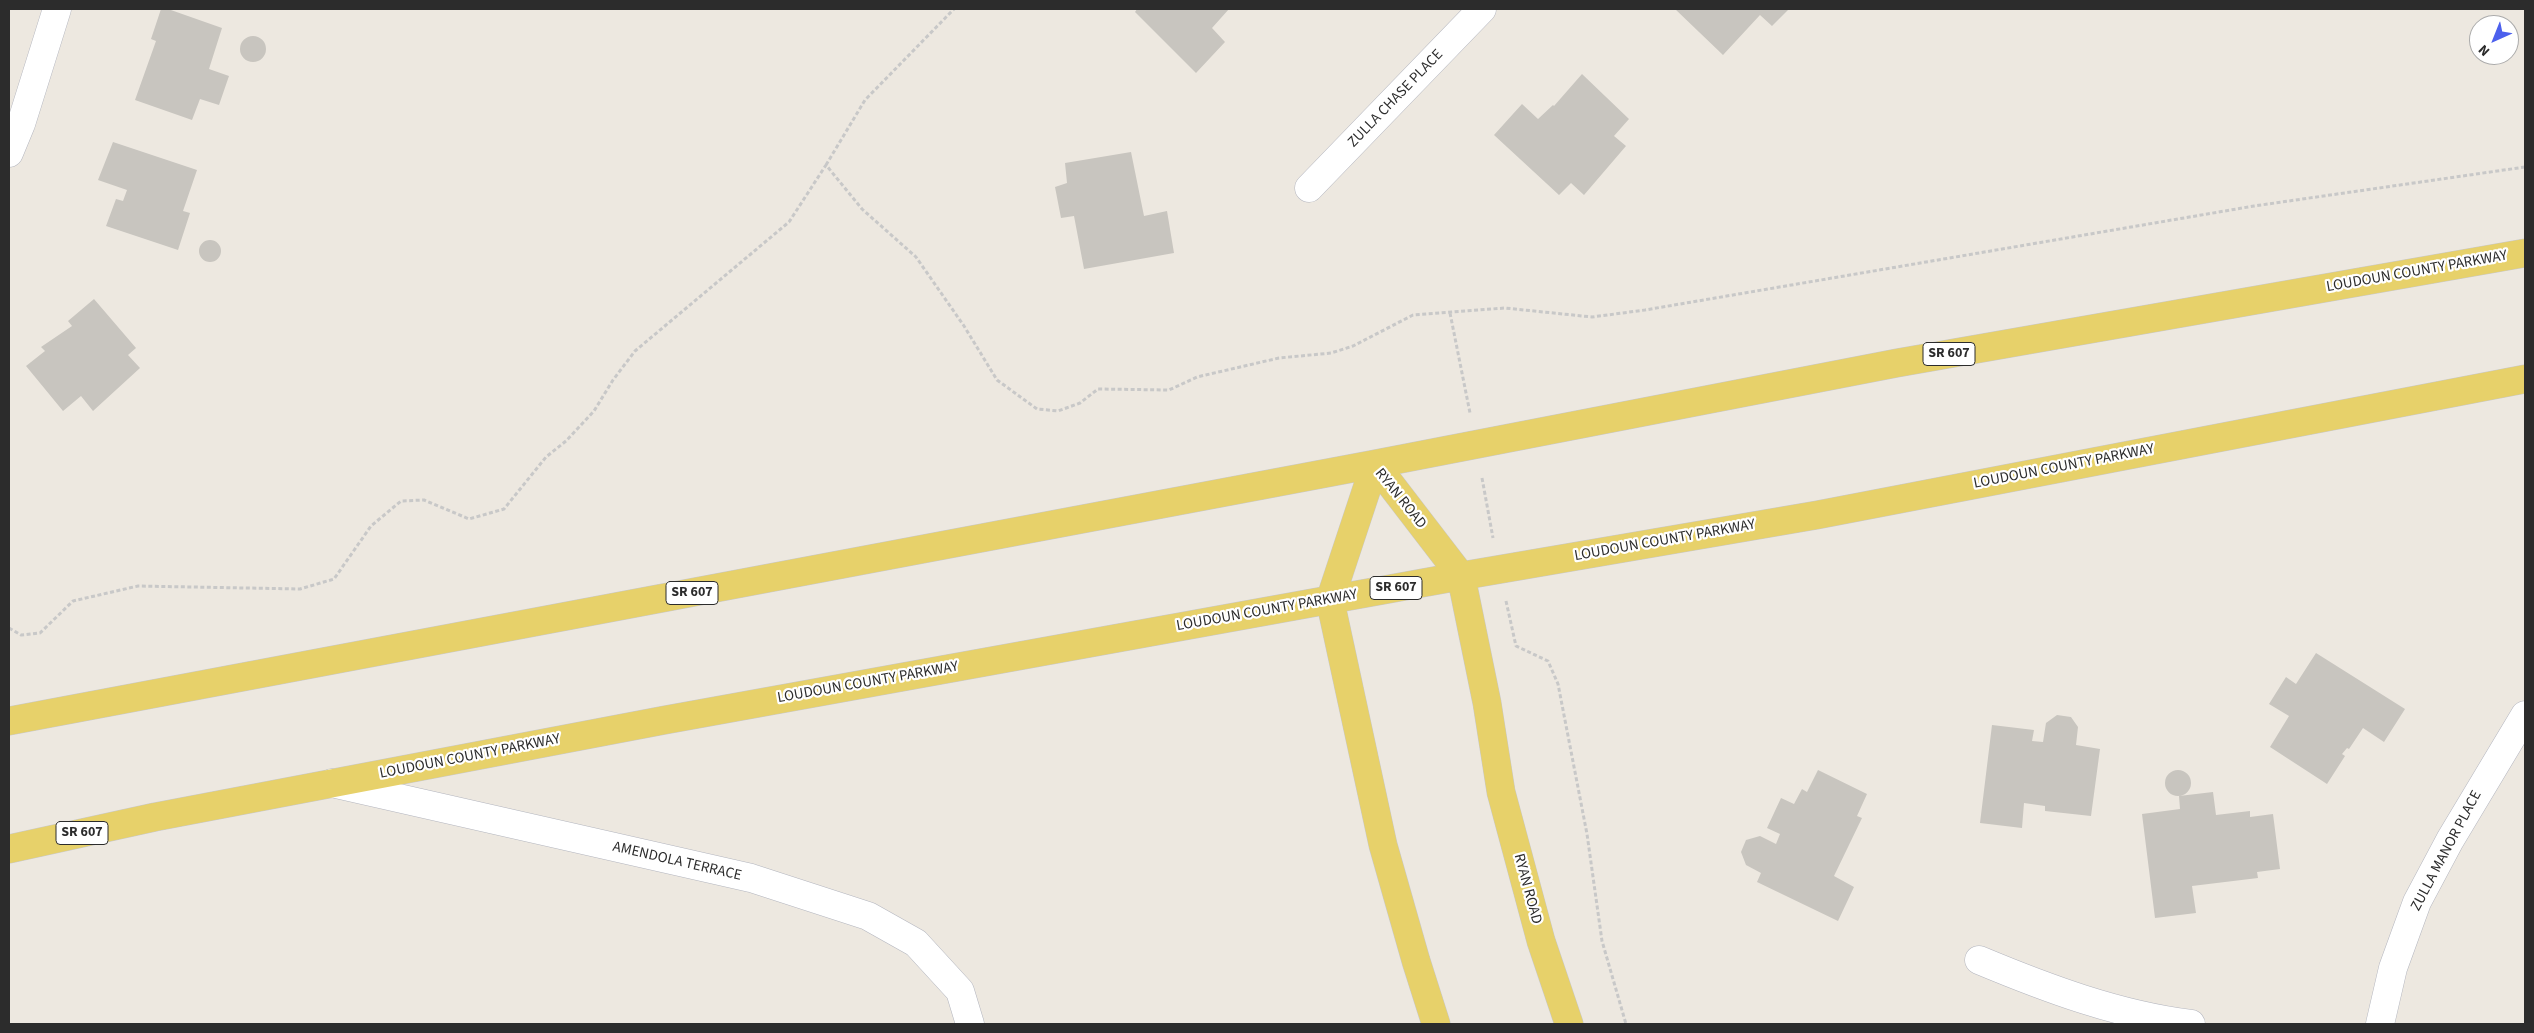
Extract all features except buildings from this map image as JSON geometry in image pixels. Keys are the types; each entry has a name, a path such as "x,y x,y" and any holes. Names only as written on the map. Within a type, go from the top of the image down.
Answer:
{"main road":[{"name":"LOUDOUN COUNTY PARKWAY","path":"9,721 1375,464 1897,363 2525,253"},
{"name":"LOUDOUN COUNTY PARKWAY","path":"9,849 155,817 665,720 1461,576 1816,515 2525,379"},
{"name":"RYAN ROAD","path":"1375,464 1461,576 1487,703 1501,792 1540,941 1569,1024"},
{"name":"RYAN ROAD","path":"1330,600 1375,464"},
{"path":"1330,600 1383,845 1436,1024"}],"street":[{"path":"9,153 21,124 57,9"},
{"name":"ZULLA CHASE PLACE","path":"1309,188 1482,9"},
{"name":"ZULLA MANOR PLACE","path":"2380,1024 2393,968 2417,902 2450,840 2525,714"},
{"name":"AMENDOLA TERRACE","path":"332,784 751,878 868,916 916,943 960,991 970,1024"},
{"path":"1979,960 2024,979 2099,1004 2191,1024"}],"path":[{"path":"9,628 21,635 40,633 73,601 138,586 300,589 334,579 371,526 401,502 424,500 469,519 504,509 546,457 566,442 594,411 613,380 635,351 767,243 789,222 865,100 954,9"},
{"path":"826,165 862,209 916,257 964,326 997,380 1037,408 1058,411 1080,403 1098,389 1169,390 1197,377 1279,358 1332,353 1353,346 1413,315 1505,308 1592,317 1645,310 2254,206 2525,167"},
{"path":"1450,313 1499,570 1516,646 1548,661 1558,684 1587,834 1602,940 1626,1024"}]}
